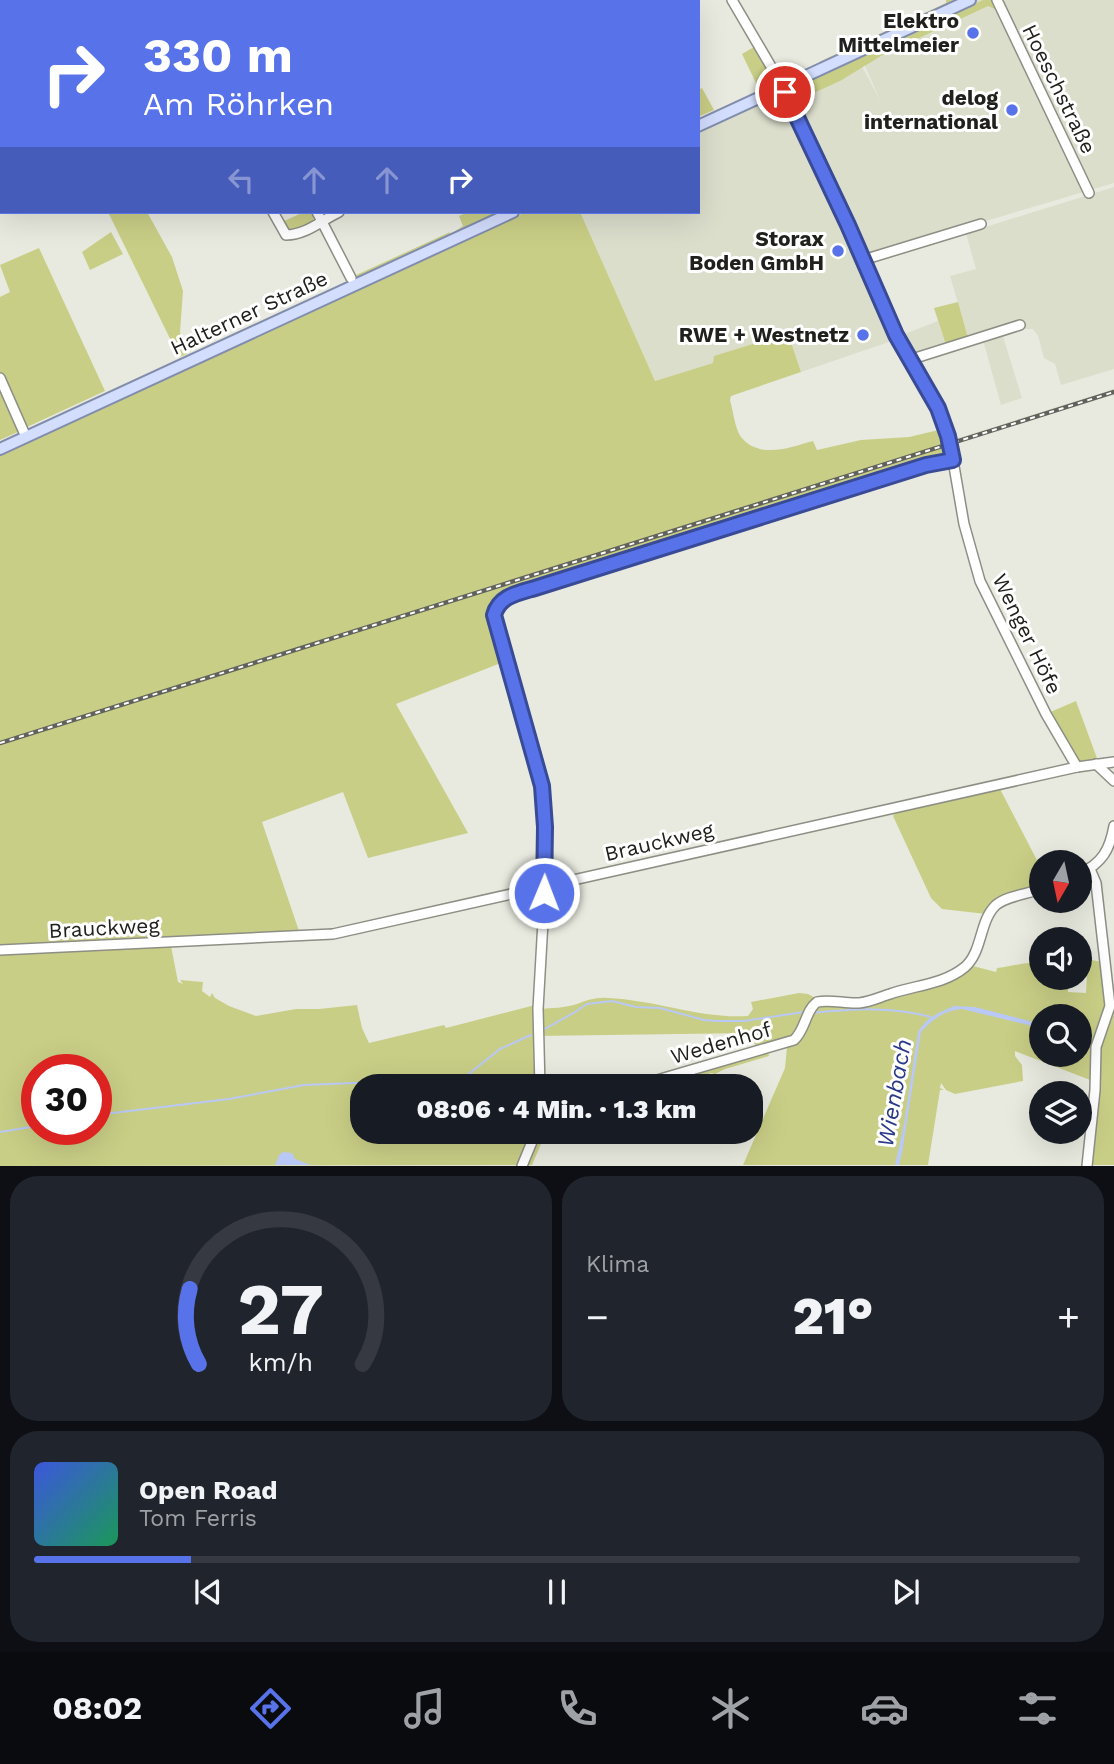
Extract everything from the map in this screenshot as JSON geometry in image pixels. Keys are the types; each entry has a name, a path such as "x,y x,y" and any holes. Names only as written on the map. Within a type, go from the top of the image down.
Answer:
{"main road":[{"path":"700,125 971,0"},
{"name":"Halterner Straße","path":"0,449 509,214"}],"street":[{"name":"Wenger Höfe","path":"732,0 783,87 908,360 938,408 948,436 964,524 980,581 1046,714 1077,767"},
{"name":"Hoeschstraße","path":"997,0 1089,193"},
{"path":"274,214 286,236 321,223 335,214"},
{"path":"318,214 351,278"},
{"path":"863,260 981,224"},
{"path":"908,360 1020,325"},
{"path":"0,378 26,437"},
{"path":"540,1074 538,1009 545,886 542,786 494,615 499,603 505,598 535,588 805,502 926,465 953,460"},
{"name":"Brauckweg","path":"0,950 333,933 1077,767 1114,762"},
{"path":"1096,764 1114,781"},
{"path":"1092,867 1109,848 1114,825"},
{"path":"1087,1166 1096,1050 1108,1016 1110,1001 1096,883 1092,874"},
{"name":"Wedenhof","path":"678,1074 794,1040 802,1032 812,1004 817,1002 867,1002 945,978 971,960 995,906 1029,893"},
{"path":"522,1166 532,1144"}],"shaded area":[{"path":"970,0 1114,0 1114,183 868,253 862,250 896,335 889,342 801,372 788,333 715,356 713,363 655,381 580,214 700,214 700,125 855,53 880,100 864,64 940,29 949,17"},
{"path":"1114,187 1114,369 1061,385 1055,364 1044,358 1038,336 1033,329 1023,329 1021,325 968,338 950,276 976,269 966,233"},
{"path":"938,321 946,345 914,355 902,335"},
{"path":"1002,333 1022,398 1001,405 983,340"},
{"path":"1114,389 1114,394 953,444 952,440"}],"green space":[{"path":"946,0 958,0 821,63 819,62 946,3"},
{"path":"983,0 992,0 1001,15 999,17 995,9 988,6 881,56 840,81 796,101 797,107 789,91 792,89"},
{"path":"754,47 774,80 758,87 742,54"},
{"path":"702,88 714,110 700,116 700,89"},
{"path":"109,214 148,214 172,257 183,291 180,332 187,354 179,357"},
{"path":"300,214 312,214 314,222 288,233 282,222"},
{"path":"495,214 455,231 463,226 459,216"},
{"path":"522,214 581,214 655,381 713,363 714,356 788,333 801,372 731,396 737,429 749,444 766,450 776,450 813,441 817,450 861,440 909,437 943,429 950,457 492,601 490,610 506,661 396,704 468,833 368,858 343,792 262,822 299,931 0,946 0,455"},
{"path":"111,232 123,254 90,270 82,252"},
{"path":"450,232 449,235 356,279 354,276"},
{"path":"39,248 105,391 27,427 24,426 0,372 0,297 10,292 0,265"},
{"path":"958,302 968,338 946,345 934,308"},
{"path":"0,386 20,431 0,440"},
{"path":"1076,701 1098,761 1078,763 1048,713"},
{"path":"999,787 1032,850 1029,850 1029,891 986,914 942,909 931,898 893,816 897,810"},
{"path":"171,946 178,982 203,982 202,991 210,997 212,993 215,998 229,1006 256,1016 296,1009 357,1005 362,1028 369,1043 444,1025 446,1028 535,1005 539,1009 558,1008 600,998 626,999 730,1016 748,1016 753,1009 751,1002 799,993 808,994 824,1003 867,1006 932,988 973,966 996,972 997,968 1029,964 1029,990 1086,993 1086,990 1092,990 1092,960 1101,962 1112,995 1114,993 1114,1165 1090,1165 1098,1083 1056,1067 1092,1067 1092,1004 1029,1004 1029,1056 1015,1051 1015,1056 1022,1065 1023,1081 955,1094 946,1090 941,1083 940,1088 944,1090 940,1090 928,1165 743,1165 752,1144 763,1144 763,1119 785,1068 787,1047 768,1052 769,1056 715,1074 686,1074 794,1045 793,1039 756,1048 751,1033 536,1036 536,1074 350,1074 350,1144 530,1144 520,1165 0,1166 0,953"},
{"path":"533,1144 541,1144 532,1165 523,1166"}],"water":[{"path":"954,1006 975,1007 1029,1021 1029,1025 962,1009 939,1016 921,1032 902,1153 899,1165 895,1165 918,1032 938,1013"},
{"path":"283,1152 292,1153 295,1159 311,1165 275,1165"}],"waterway":[{"path":"543,1030 587,1004 612,1001 636,1007 660,1008 717,1021 744,1021 804,1012"},
{"path":"812,1013 887,1010 931,1017"},
{"path":"469,1074 500,1049 531,1035"},
{"path":"112,1113 229,1099 304,1085 350,1083"},
{"path":"0,1132 21,1129"},
{"path":"531,1155 536,1144"}],"railway":[{"path":"0,743 1114,392"}],"place":[{"name":"Elektro Mittelmeier","path":"973,33"},
{"name":"delog international","path":"1012,110"},
{"name":"Storax Boden GmbH","path":"838,251"},
{"name":"RWE + Westnetz","path":"863,335"}],"route":[{"path":"544,893 545,827 542,786 494,615 499,603 505,598 535,588 838,492 926,465 953,460 938,408 908,360 785,92"}],"water label":[{"name":"Wienbach","path":"894,1093"}]}
